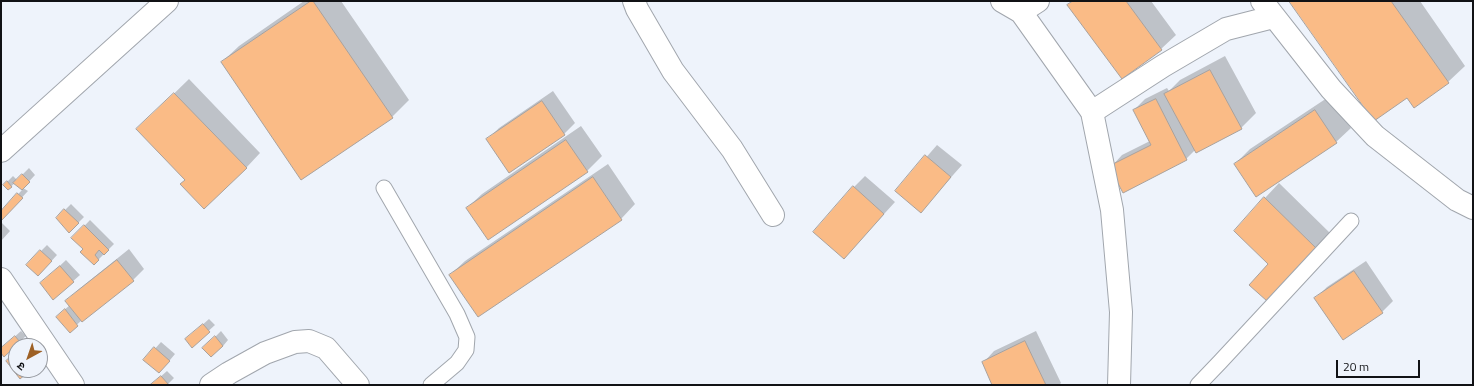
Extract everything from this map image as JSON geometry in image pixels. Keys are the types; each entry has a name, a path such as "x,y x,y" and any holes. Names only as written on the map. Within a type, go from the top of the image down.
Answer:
{"street":[{"path":"1,151 167,1"},
{"path":"634,1 673,71 732,149 772,215"},
{"path":"1002,1 1030,7 1092,112 1112,210 1122,312 1119,385"},
{"path":"1092,112 1163,66 1226,29 1268,9 1330,89 1375,136 1457,200 1473,208"},
{"path":"1,279 73,385"},
{"path":"211,385 265,353 295,342 309,341 326,348 358,385"}],"lane":[{"path":"384,188 457,314 467,337 466,350 457,363 431,385"},
{"path":"1198,385 1351,221"}],"building":[{"path":"313,1 393,118 301,180 221,62"},
{"path":"1073,1 1126,1 1162,50 1122,79 1067,5"},
{"path":"1289,1 1391,1 1449,83 1414,108 1407,98 1374,121"},
{"path":"1210,70 1242,129 1196,153 1164,94"},
{"path":"174,93 247,168 204,209 180,184 185,180 136,129"},
{"path":"1156,99 1187,160 1123,193 1109,166 1151,145 1133,110"},
{"path":"542,101 565,135 509,173 486,139"},
{"path":"1315,110 1337,143 1256,197 1234,164"},
{"path":"566,140 588,172 488,240 466,208"},
{"path":"925,155 951,177 921,213 895,191"},
{"path":"22,174 30,182 22,190 13,183"},
{"path":"593,177 622,220 478,317 449,275"},
{"path":"7,181 12,187 8,190 3,185"},
{"path":"853,186 884,214 844,259 813,232"},
{"path":"17,193 23,198 1,221 1,211"},
{"path":"1264,197 1317,249 1267,301 1249,285 1268,264 1234,231"},
{"path":"64,209 79,223 69,233 56,218"},
{"path":"84,225 109,250 104,255 99,250 95,255 99,260 94,265 80,252 83,249 71,238"},
{"path":"40,250 52,261 38,276 26,265"},
{"path":"117,260 134,281 82,322 65,301"},
{"path":"60,266 74,282 53,300 40,283"},
{"path":"1354,271 1383,313 1343,340 1314,298"},
{"path":"65,309 78,326 70,333 56,317"},
{"path":"203,324 210,332 192,348 185,339"},
{"path":"215,336 223,346 211,357 202,348"},
{"path":"1025,341 1046,385 992,385 982,362"},
{"path":"8,342 8,353 4,357 1,353 1,348"},
{"path":"154,347 170,361 159,373 143,360"},
{"path":"161,376 169,385 150,385"}]}
